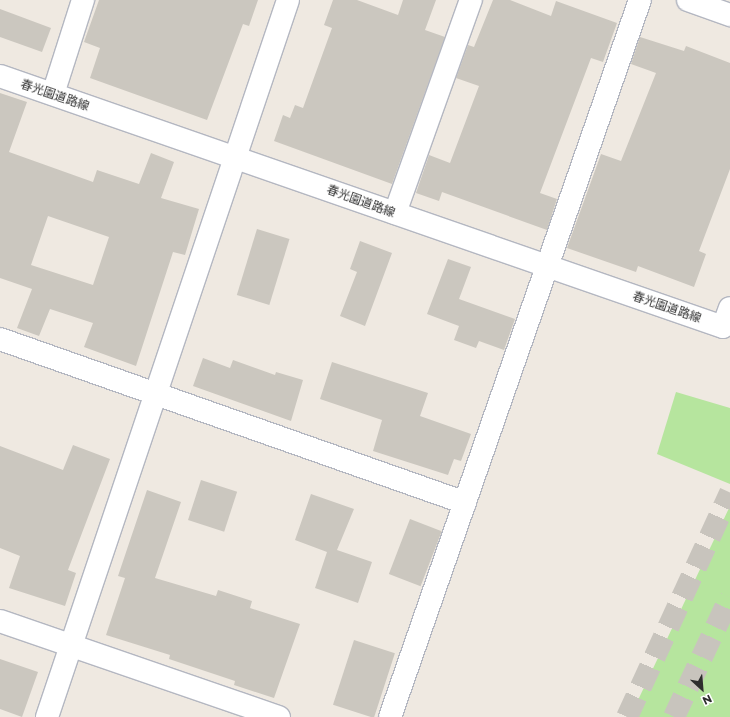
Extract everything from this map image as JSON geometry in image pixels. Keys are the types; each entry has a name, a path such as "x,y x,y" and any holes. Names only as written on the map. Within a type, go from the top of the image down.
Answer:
{"street":[{"path":"52,94 83,0"},
{"path":"47,717 158,392 288,0"},
{"path":"395,213 471,0"},
{"path":"390,717 550,266 640,0"},
{"path":"688,0 730,15"},
{"name":"春光園道路線","path":"0,76 237,155 395,213 550,266 726,318"},
{"path":"0,339 158,392 465,503"},
{"path":"0,621 279,717"}],"green space":[{"path":"676,392 730,408 730,484 657,454"},
{"path":"730,506 730,717 630,717"}],"building":[{"path":"99,0 258,0 249,26 243,24 207,120 90,78 100,48 84,42"},
{"path":"333,0 357,0 398,15 403,0 436,0 425,30 445,37 392,184 274,141 283,115 290,118 295,105 303,108 332,28 324,25"},
{"path":"493,0 510,0 551,16 556,1 617,23 603,62 591,58 540,193 557,199 547,230 442,192 439,201 416,193 429,155 450,163 479,86 456,78 468,45 474,47"},
{"path":"0,9 51,28 42,52 0,37"},
{"path":"640,37 684,51 686,46 730,63 730,169 699,251 706,254 694,287 638,266 636,272 567,248 601,154 621,161 656,73 631,64"},
{"path":"0,93 27,102 9,152 93,182 97,170 139,184 151,153 174,162 161,198 199,209 185,255 173,252 136,366 84,347 93,323 50,309 39,336 17,328 32,289 0,278","holes":["48,216 109,237 93,285 31,265"]},
{"path":"257,229 290,239 269,305 237,295"},
{"path":"360,241 392,253 365,326 340,316 357,272 350,269"},
{"path":"448,259 471,267 459,299 515,319 504,350 479,341 476,348 454,340 459,326 427,314"},
{"path":"203,358 230,368 233,360 275,375 276,372 303,380 291,421 193,386"},
{"path":"332,362 428,393 420,416 471,434 461,461 454,459 448,475 373,451 382,420 320,399"},
{"path":"73,445 110,459 68,570 76,573 65,606 9,588 20,556 0,548 0,446 63,470"},
{"path":"201,480 237,492 224,532 188,520"},
{"path":"147,490 181,502 155,578 216,596 218,590 252,601 250,608 300,624 274,698 234,685 235,681 169,659 170,655 106,635 125,578 118,576"},
{"path":"311,494 354,509 337,550 372,562 358,603 315,588 327,552 295,540"},
{"path":"410,519 442,531 421,586 389,574"},
{"path":"354,640 395,653 374,717 333,705"},
{"path":"0,659 38,672 22,717 0,709"}],"tunnel":[{"path":"627,717 730,493"},
{"path":"674,717 730,597"}]}
